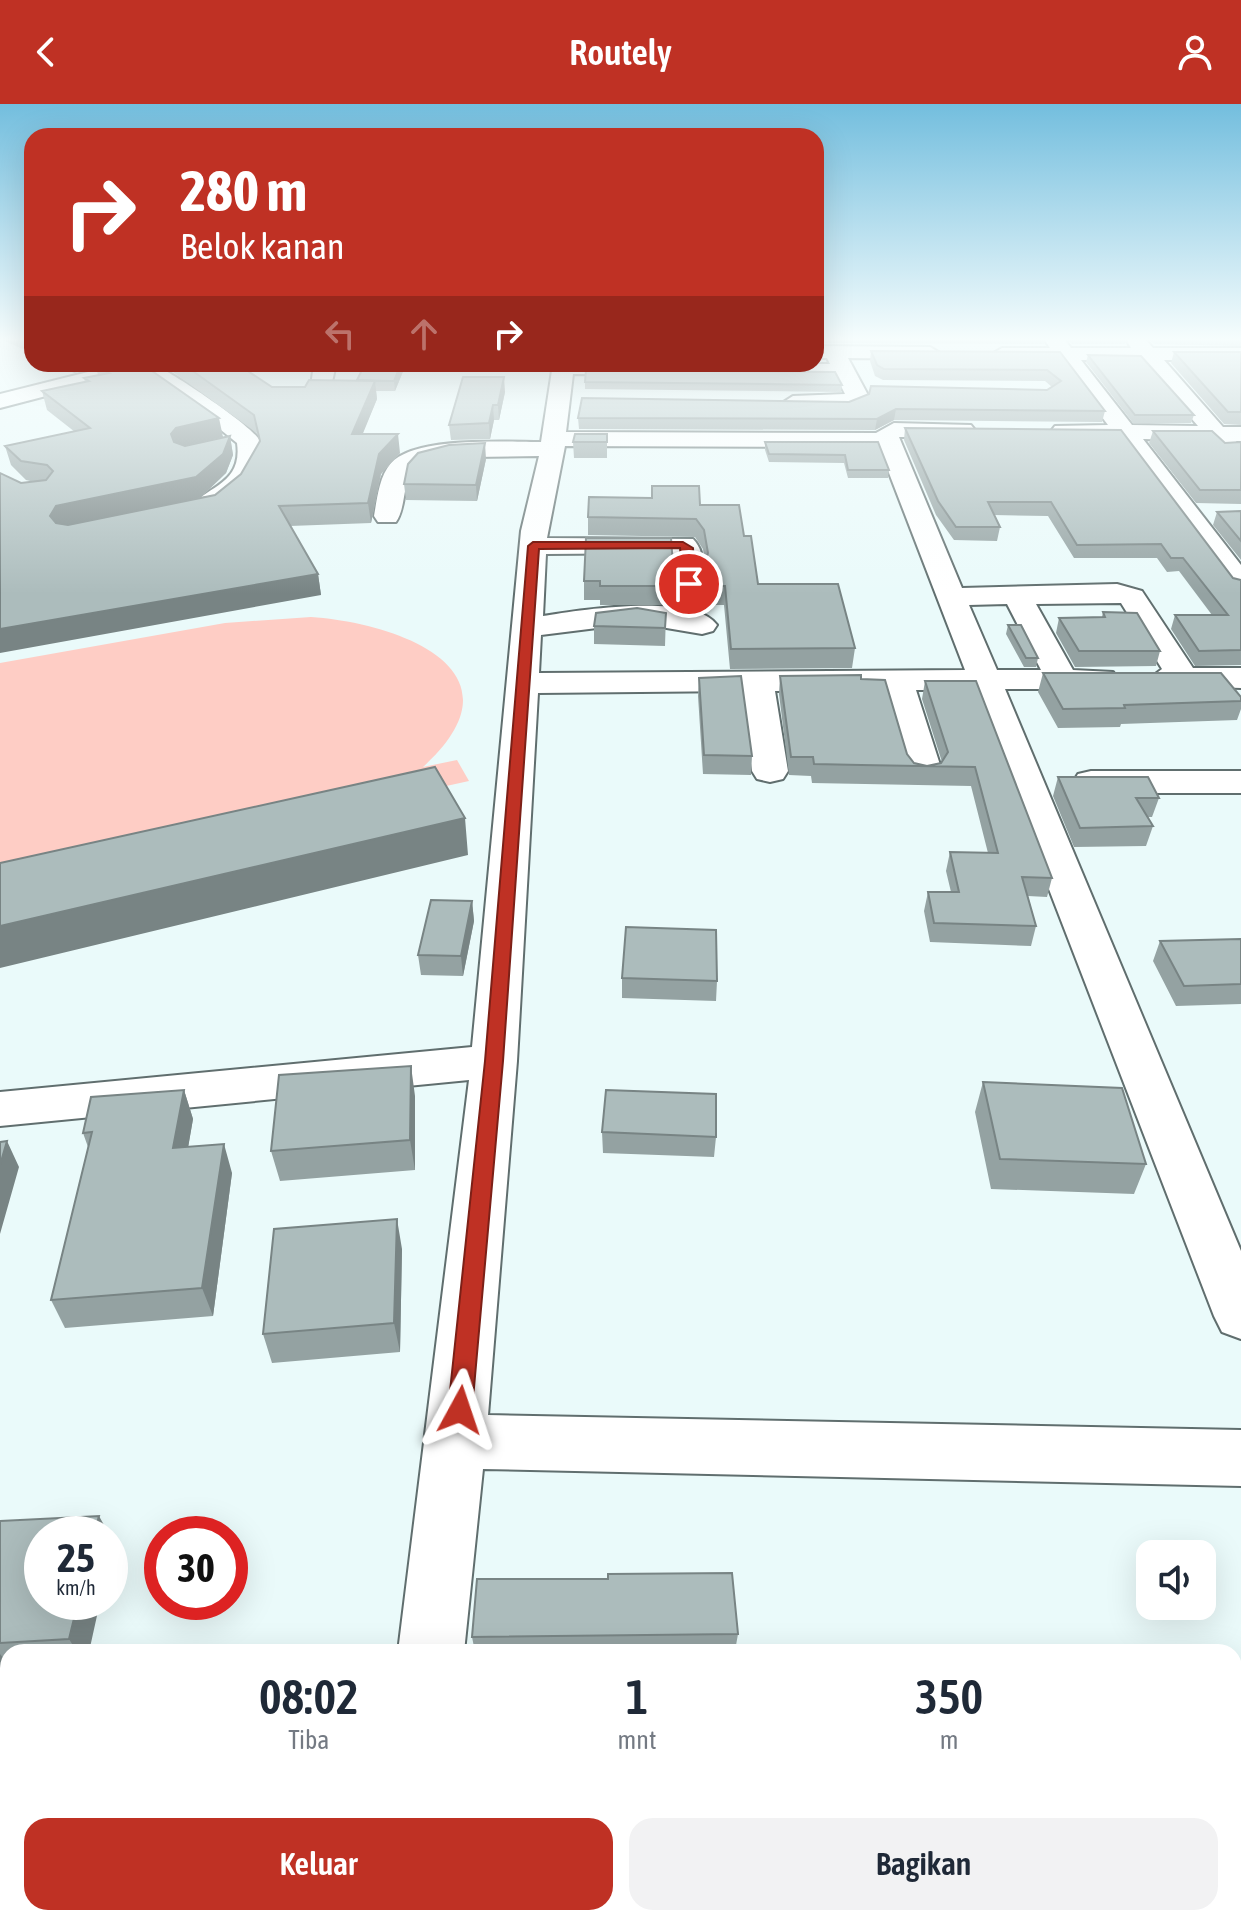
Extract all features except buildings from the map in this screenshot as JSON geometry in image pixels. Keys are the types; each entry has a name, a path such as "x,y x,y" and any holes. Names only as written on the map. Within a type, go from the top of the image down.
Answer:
{"street":[{"path":"172,515 200,509 225,498 241,474 251,447 227,424"},
{"path":"387,516 400,469 407,463 460,452 528,424"},
{"path":"432,1644 456,1441 494,1061 533,546 557,424"},
{"path":"573,424 615,464"},
{"path":"676,424 891,448 924,455"},
{"path":"1122,424 1203,514 1241,584"},
{"path":"1207,424 1241,462"},
{"path":"992,431 887,432 1241,1316"},
{"path":"1037,431 1241,434"},
{"path":"219,448 248,441"},
{"path":"533,546 683,545 687,548 689,584"},
{"path":"951,597 1117,593 1132,597 1183,678"},
{"path":"1017,596 1063,680"},
{"path":"528,628 583,617 646,613 679,617 702,625"},
{"path":"524,683 1241,678"},
{"path":"757,681 770,771"},
{"path":"897,681 924,771"},
{"path":"1025,782 1241,782"},
{"path":"0,1109 494,1061"},
{"path":"456,1441 1241,1458"}],"shaded area":[{"path":"311,617 380,629 413,642 440,658 458,678 463,703 452,733 423,767 457,760 469,781 0,884 0,663 225,623"}],"route":[{"path":"460,1410 494,1061 533,546 683,545 687,548 689,584"}]}
